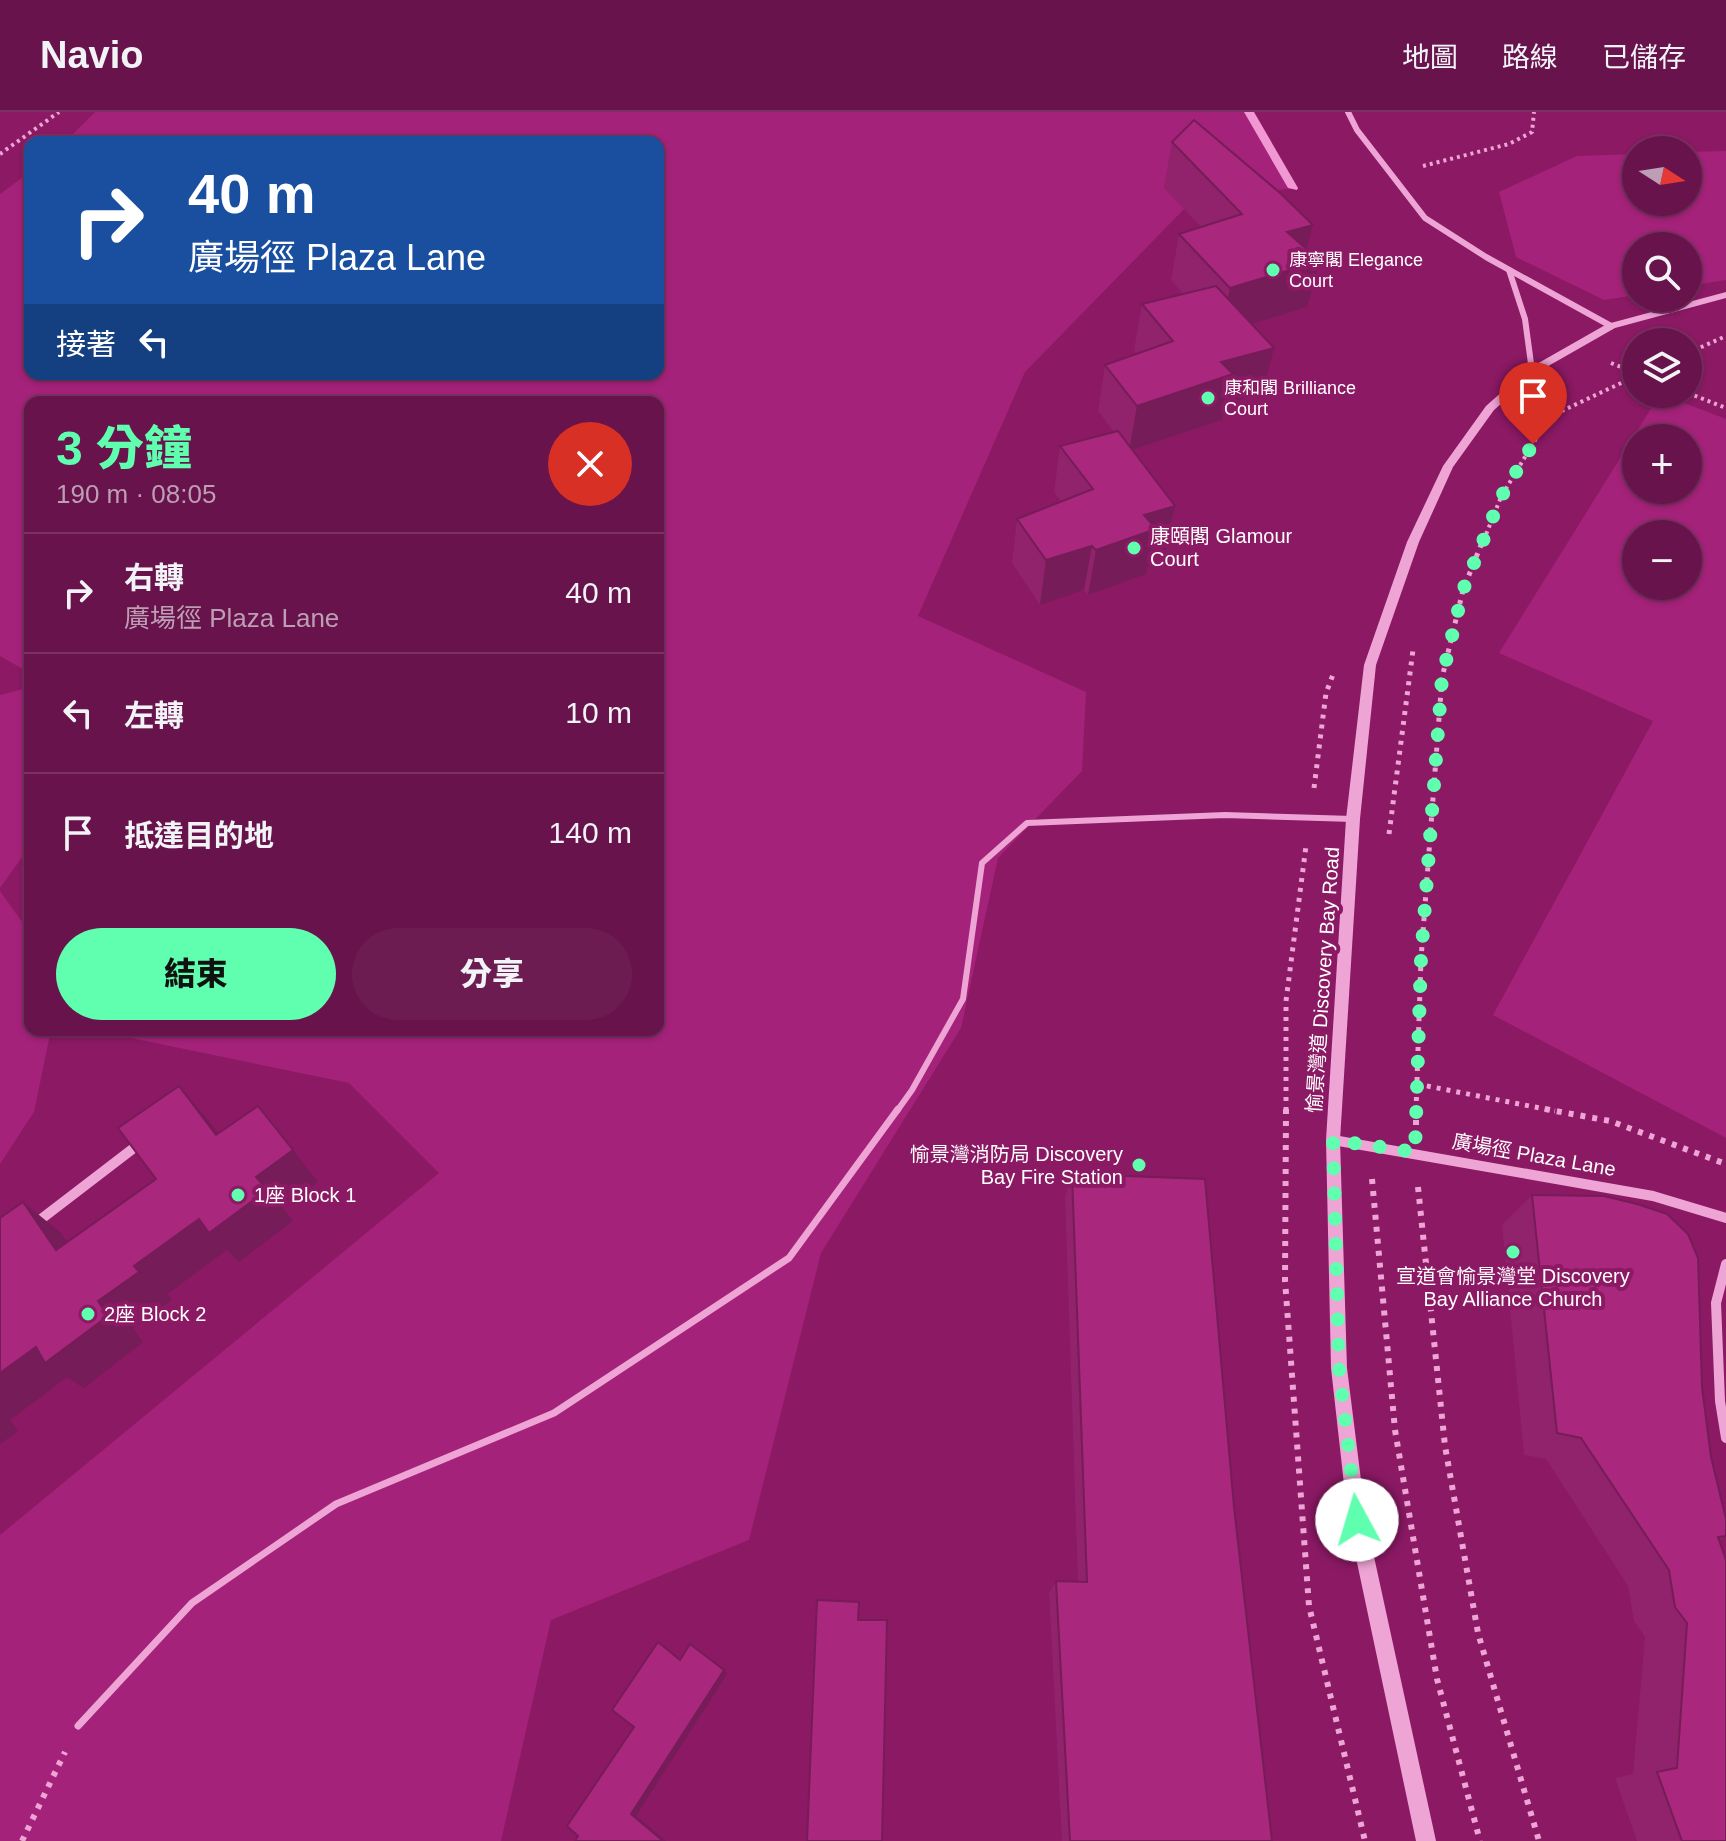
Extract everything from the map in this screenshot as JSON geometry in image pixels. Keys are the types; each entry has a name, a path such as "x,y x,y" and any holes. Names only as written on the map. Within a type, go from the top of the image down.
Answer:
{"street":[{"path":"1348,112 1357,130 1425,218 1509,270 1611,326"},
{"path":"1509,270 1526,319 1532,371"},
{"name":"愉景灣道 Discovery Bay Road","path":"1426,1841 1357,1520 1339,1368 1333,1140 1353,819 1370,665 1413,542 1448,466 1490,408 1532,371 1611,326 1726,295"},
{"name":"廣場徑 Plaza Lane","path":"1333,1140 1653,1196 1726,1218"},
{"path":"24,1232 143,1141"},
{"path":"1726,1264 1716,1303 1720,1401 1726,1438"}],"lane":[{"path":"78,1726 192,1603 336,1504 554,1413 789,1258 912,1090 963,999 982,863 1027,823 1225,815 1353,819"}],"path":[{"path":"25,136 59,112"},
{"path":"1386,169 1451,160 1509,144 1532,132 1534,112"},
{"path":"0,154 24,137"},
{"path":"1702,347 1726,336"},
{"path":"1598,358 1622,369"},
{"path":"1539,1841 1478,1633 1445,1446 1415,1152 1421,959 1442,678 1463,590 1501,497 1549,417 1622,382"},
{"path":"1702,399 1726,408"},
{"path":"1388,848 1413,647"},
{"path":"1417,1084 1578,1114 1624,1126 1726,1164"},
{"path":"1369,1145 1395,1430 1437,1679 1480,1841"},
{"path":"22,1841 78,1726"}],"shaded area":[{"path":"95,112 1249,112 1293,188 1190,203 1025,372 918,616 1086,692 1082,771 998,858 961,1028 821,1253 749,1540 551,1620 501,1841 0,1841 0,1535 439,1173 349,1083 121,1036 664,1036 664,396 24,396 24,672 0,656 0,194 24,176 24,380 664,380 664,136 71,136"},
{"path":"1726,151 1726,280 1702,284 1702,232 1622,232 1622,297 1604,300 1516,257 1499,192 1577,156 1622,154 1622,216 1702,216 1702,152"},
{"path":"1651,408 1697,408 1726,419 1726,1138 1493,1015 1653,721 1499,653 1622,455 1622,504 1702,504 1702,424 1641,424"},
{"path":"24,689 24,854 0,888 0,695"},
{"path":"0,891 24,925 24,1036 50,1036 34,1112 0,1164"}],"building":[{"path":"1194,120 1313,225 1287,232 1320,261 1230,288 1179,234 1242,214 1172,142"},
{"path":"1216,286 1274,348 1221,362 1233,374 1137,406 1105,365 1173,341 1142,304"},
{"path":"1118,431 1175,506 1144,515 1156,529 1096,550 1092,546 1046,560 1017,519 1093,489 1060,446"},
{"path":"179,1086 216,1135 258,1106 293,1150 256,1177 267,1190 209,1233 199,1219 134,1266 139,1272 98,1301 108,1316 45,1363 36,1347 0,1373 0,1218 23,1202 56,1250 156,1179 118,1128"},
{"path":"1072,1174 1205,1179 1234,1507 1272,1841 1070,1841 1056,1581 1087,1582"},
{"path":"1532,1195 1604,1196 1667,1214 1688,1234 1698,1258 1702,1387 1711,1457 1726,1519 1726,1536 1718,1537 1726,1560 1726,1841 1682,1841 1657,1772 1677,1768 1687,1623 1675,1607 1669,1570 1581,1438 1557,1433"},
{"path":"817,1600 859,1602 858,1620 887,1620 882,1841 807,1841"},
{"path":"658,1642 680,1660 690,1644 724,1670 631,1814 663,1841 575,1841 578,1836 567,1826 634,1727 612,1710"}],"waterway":[{"path":"1249,112 1293,188"}],"place":[{"name":"康寧閣 Elegance Court","path":"1273,270"},
{"name":"康和閣 Brilliance Court","path":"1208,398"},
{"name":"康頤閣 Glamour Court","path":"1134,548"},
{"name":"愉景灣消防局 Discovery Bay Fire Station","path":"1139,1165"},
{"name":"1座 Block 1","path":"238,1195"},
{"name":"宣道會愉景灣堂 Discovery Bay Alliance Church","path":"1513,1252"},
{"name":"2座 Block 2","path":"88,1314"}],"route":[{"path":"1357,1520 1339,1368 1333,1140 1415,1152 1421,959 1442,678 1463,590 1501,497 1533,444"}]}
